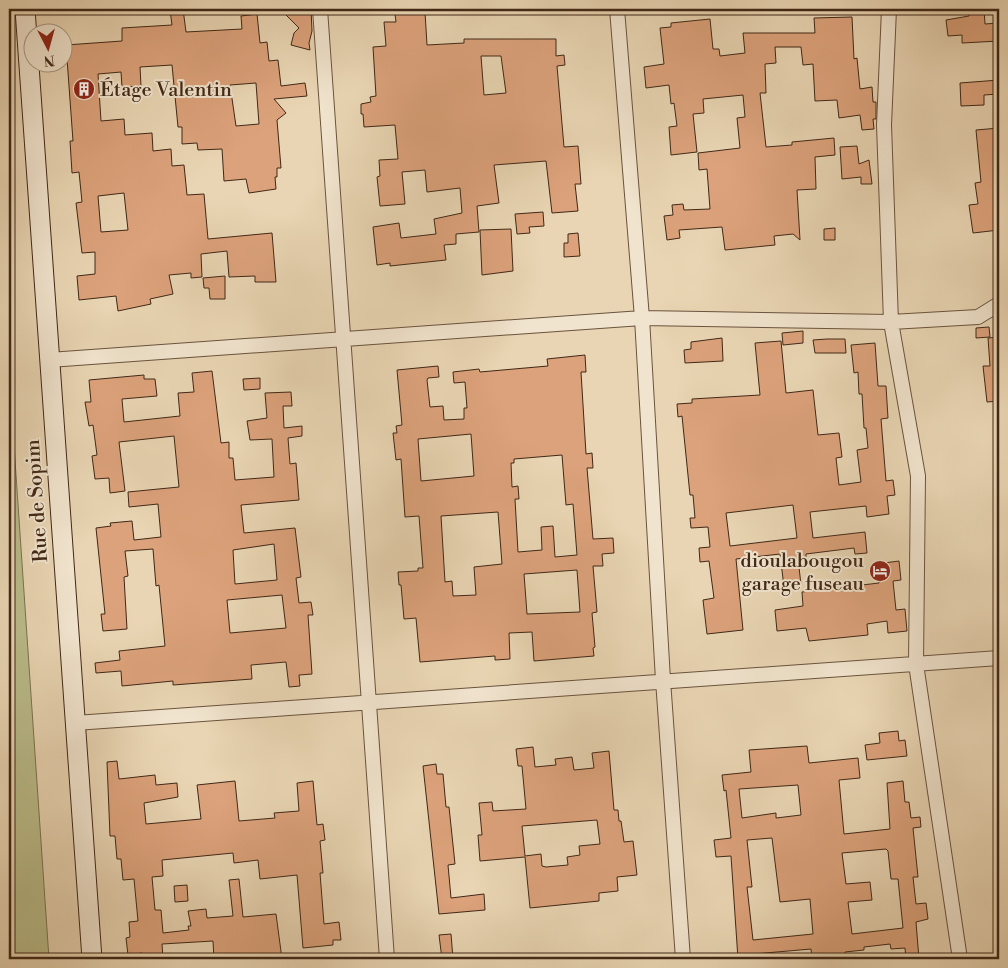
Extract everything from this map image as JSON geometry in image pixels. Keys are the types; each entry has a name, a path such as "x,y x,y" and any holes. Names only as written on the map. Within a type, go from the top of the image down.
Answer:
{"street":[{"name":"Rue de Sopim","path":"25,9 92,959"},
{"path":"320,9 388,959"},
{"path":"617,9 642,318 663,680 683,959"},
{"path":"889,9 884,125 891,322 918,476 916,664 960,959"},
{"path":"49,360 642,318 891,322 978,317 999,304"},
{"path":"75,723 663,680 999,658"}],"green space":[{"path":"9,372 49,959 9,959"}],"building":[{"path":"183,9 186,32 242,29 241,16 257,14 260,43 267,42 269,61 278,60 281,86 305,83 307,96 274,99 286,113 277,120 281,168 277,168 277,177 275,177 276,189 249,193 246,179 224,181 222,149 198,150 197,143 182,144 182,127 178,127 172,65 140,67 141,86 122,87 121,72 98,74 101,121 124,119 125,135 152,133 153,151 171,149 172,166 184,165 187,195 204,194 208,239 272,233 276,282 255,282 255,276 229,277 227,251 201,254 202,277 191,278 191,273 169,275 173,294 150,299 151,304 118,311 116,296 79,300 77,276 95,274 95,252 82,253 76,203 82,202 79,172 72,173 70,141 73,141 68,72 72,72 72,45 122,41 122,28 172,25 170,10","holes":["256,83 259,124 236,126 230,85","124,193 128,230 101,232 98,196"]},
{"path":"280,9 311,9 312,31 309,43 310,50 291,45 294,33 299,28"},
{"path":"968,9 984,9 985,24 999,23 999,41 962,43 962,35 948,36 946,20 969,16"},
{"path":"425,12 427,45 464,43 464,39 556,39 556,56 564,55 565,65 557,66 564,147 578,146 581,184 575,184 578,211 552,213 546,161 494,165 499,203 477,206 479,232 456,234 456,244 444,245 446,260 390,266 390,263 377,265 373,227 399,223 401,238 436,234 434,219 462,213 460,188 427,192 425,170 402,172 405,204 380,206 377,177 380,176 379,160 398,159 395,125 364,127 361,104 371,102 370,97 376,96 373,47 386,46 384,22 396,22 395,14","holes":["481,56 501,56 506,93 484,95"]},
{"path":"852,17 854,59 857,58 860,89 872,87 873,102 876,102 876,119 873,119 874,129 862,130 860,115 839,118 837,100 815,101 813,64 803,65 801,47 775,47 776,63 765,64 766,93 760,93 766,147 792,145 792,142 834,138 835,155 815,157 816,189 797,190 800,240 793,234 774,236 775,245 725,250 722,227 679,230 680,238 667,240 664,216 673,215 672,205 683,204 684,210 710,209 707,169 699,170 698,153 740,148 737,118 745,117 743,95 703,99 704,113 693,114 697,152 671,155 669,127 677,126 674,103 671,104 669,85 646,88 644,67 664,64 660,28 671,27 671,23 710,19 713,49 719,49 720,56 745,53 743,33 815,33 814,18"},
{"path":"999,80 999,94 984,95 984,105 961,106 960,83"},
{"path":"999,128 999,230 973,233 969,205 978,204 975,183 981,182 976,130"},
{"path":"857,146 859,164 869,160 872,184 861,184 861,177 842,179 840,147"},
{"path":"543,212 544,226 529,227 530,233 517,234 515,214"},
{"path":"835,228 835,240 824,240 824,229"},
{"path":"511,229 513,271 482,275 480,230"},
{"path":"578,233 580,256 564,257 564,243 568,243 568,234"},
{"path":"225,276 225,299 210,299 209,288 204,288 203,278"},
{"path":"989,327 990,337 976,338 976,328"},
{"path":"803,331 803,343 783,345 782,333"},
{"path":"999,337 999,401 987,402 983,366 990,366 988,338"},
{"path":"722,338 723,361 685,363 684,350 691,349 691,342"},
{"path":"845,339 846,353 815,353 813,340"},
{"path":"781,341 786,393 813,390 818,435 839,433 842,457 836,458 839,485 861,482 857,450 868,448 866,428 864,428 862,394 859,394 858,372 854,373 851,345 875,343 878,386 886,386 888,418 881,419 886,481 893,480 895,495 887,496 889,514 867,517 866,506 810,512 813,538 865,532 867,553 855,554 854,548 806,554 806,557 798,558 801,585 784,587 780,554 736,559 743,630 707,634 703,600 714,598 709,561 700,562 699,548 710,547 708,527 691,528 690,518 695,518 693,495 690,495 682,416 678,417 677,404 692,403 692,399 760,395 755,343","holes":["793,505 797,538 730,546 726,513"]},
{"path":"585,355 586,372 581,372 586,454 592,453 593,468 587,468 593,539 613,538 614,553 602,554 603,566 593,566 597,612 592,613 594,656 534,661 532,632 509,633 510,659 495,660 495,656 420,662 416,618 404,619 401,585 399,585 398,572 418,571 418,568 423,568 419,516 405,517 401,459 396,460 393,433 397,433 396,426 402,425 397,370 438,366 439,377 428,378 427,380 430,407 443,406 444,420 464,419 464,408 467,408 465,382 454,383 453,372 479,369 480,372 548,366 547,359","holes":["471,434 474,476 421,481 418,439","562,455 566,505 573,504 577,555 555,557 553,526 541,527 542,550 518,552 515,499 519,499 518,486 512,487 511,463 514,463 514,459","498,512 502,564 474,567 476,595 453,596 452,581 445,582 441,516","577,570 580,612 527,614 524,574"]},
{"path":"212,371 221,443 229,442 229,458 233,458 235,480 274,477 272,439 250,440 247,421 267,418 265,393 291,392 292,406 283,406 284,428 302,426 302,436 288,438 290,464 296,463 299,500 241,505 244,533 295,528 301,577 296,578 299,603 311,602 313,615 308,615 312,674 299,675 300,686 289,687 286,662 251,665 252,679 173,685 173,681 122,686 121,671 96,673 95,663 120,660 119,651 165,646 159,585 156,586 153,549 125,551 128,576 124,577 127,629 103,631 101,614 105,614 96,528 111,526 110,523 132,521 134,540 161,537 158,504 129,507 128,492 179,487 174,436 119,442 125,491 110,493 109,478 95,479 92,456 97,455 93,425 89,426 85,402 91,402 89,380 144,375 144,379 155,379 157,396 122,399 124,422 180,416 178,393 194,392 192,373","holes":["274,544 277,580 235,584 233,550","282,595 286,628 230,633 227,600"]},
{"path":"260,378 260,389 244,390 243,379"},
{"path":"899,561 901,580 893,581 896,610 905,609 907,631 888,633 887,621 867,624 868,635 809,641 806,628 777,631 775,610 803,606 802,592 879,583 876,564"},
{"path":"898,731 899,741 905,740 907,756 867,760 865,745 880,743 879,733"},
{"path":"807,746 809,763 858,758 860,778 839,780 844,834 890,829 887,783 903,781 905,802 909,802 911,818 920,817 921,827 913,828 918,877 913,877 916,904 926,903 928,919 916,922 919,959 906,959 905,948 891,949 890,944 864,947 864,950 845,952 846,958 812,959 811,949 754,954 755,959 738,959 731,856 716,857 714,840 731,838 726,790 724,791 722,775 751,772 749,750","holes":["798,785 801,815 776,818 776,813 742,818 739,789","772,838 780,902 810,899 813,934 753,940 747,887 752,887 747,840","886,849 888,851 891,879 898,879 903,928 852,934 848,902 872,900 870,882 846,884 842,853"]},
{"path":"533,747 535,767 556,765 555,759 572,757 574,770 594,768 592,753 609,751 614,810 618,810 624,842 633,841 637,875 617,877 618,891 599,893 599,901 530,908 525,857 480,861 478,835 482,835 479,803 492,802 493,811 526,809 522,766 518,766 516,749","holes":["597,820 600,844 579,846 580,855 567,857 568,865 546,867 542,866 541,854 525,856 522,826"]},
{"path":"117,761 119,779 155,775 156,785 177,783 178,797 144,803 146,824 201,819 197,785 235,781 239,821 275,818 274,813 299,811 297,783 313,781 317,825 323,824 325,840 320,841 323,873 320,873 324,924 339,922 341,940 333,940 333,945 303,948 297,875 260,879 258,860 234,863 233,853 162,860 163,876 152,877 155,910 161,910 163,933 189,930 188,926 191,926 188,911 206,909 207,918 233,916 229,880 239,879 243,917 276,914 282,959 214,959 213,941 162,944 163,959 142,959 142,953 128,955 126,938 130,937 129,922 138,921 134,879 123,880 121,859 117,859 115,836 110,836 107,762"},
{"path":"436,764 437,774 443,774 446,807 449,807 455,864 448,865 451,898 484,894 485,910 439,914 423,766"},
{"path":"187,885 188,901 175,902 174,886"},
{"path":"451,934 453,959 442,959 439,935"}],"place":[{"name":"Étage Valentin","path":"84,89"},
{"name":"dioulabougou garage fuseau","path":"880,571"}]}
